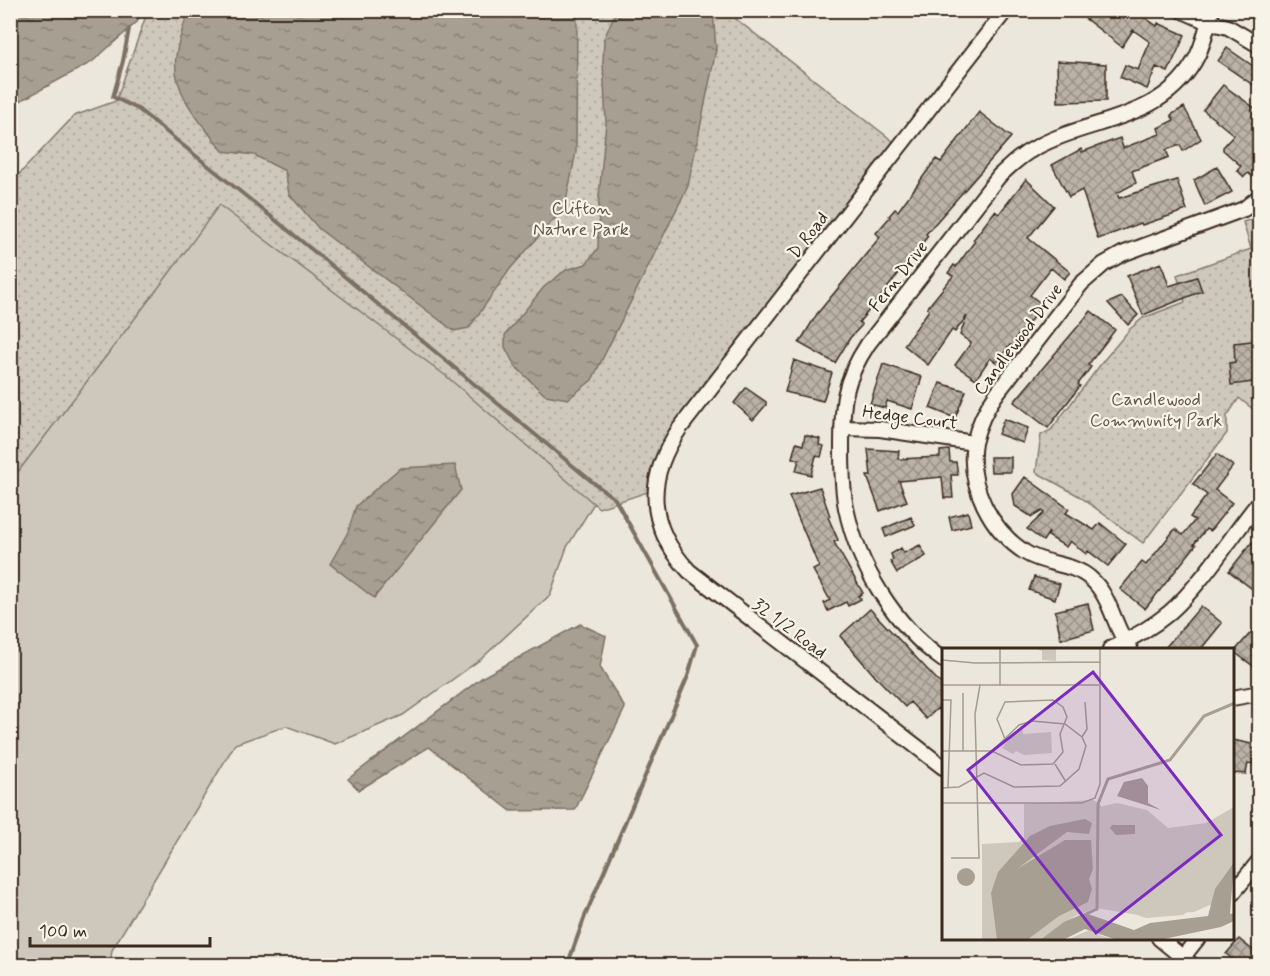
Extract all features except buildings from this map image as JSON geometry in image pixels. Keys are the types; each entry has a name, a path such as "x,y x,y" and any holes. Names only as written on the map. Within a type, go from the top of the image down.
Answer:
{"street":[{"name":"D Road","path":"654,490 658,470 668,446 680,428 1006,10"},
{"path":"1181,10 1210,16 1260,46"},
{"name":"Fern Drive","path":"942,659 920,641 894,610 869,573 846,508 843,484 843,403 854,365 999,176 1018,158 1037,146 1136,111 1164,96 1176,86 1193,65 1206,36 1210,16"},
{"name":"Candlewood Drive","path":"1127,645 1109,602 1094,582 1079,571 1052,564 1028,554 1011,542 999,529 987,513 978,491 974,466 974,443 988,406 997,393 1081,284 1092,274 1122,254 1244,209 1260,196"},
{"name":"Hedge Court","path":"842,428 880,429 974,443"},
{"name":"32 1/2 Road","path":"654,490 656,510 662,531 674,555 689,571 942,766"},
{"path":"1127,645 1169,612 1260,501"},
{"path":"1234,698 1260,693"},
{"path":"1234,893 1260,860"},
{"path":"1160,940 1188,961 1198,940"}],"green space":[{"name":"Clifton Nature Park","path":"148,10 734,11 736,19 894,142 888,163 680,428 654,490 599,508 446,376 219,205 11,481 10,184 74,116 116,101"},
{"path":"143,126 599,495 567,547 550,595 481,659 403,715 335,744 286,726 235,744 112,950 110,965 11,966 11,214"},
{"name":"Candlewood Community Park","path":"1249,220 1259,224 1259,414 1239,398 1227,416 1227,433 1143,543 1079,496 1036,472 1041,435 1051,430 1130,329 1143,318 1185,302 1177,275 1251,249 1243,222"}],"water":[{"path":"11,10 142,11 137,22 92,62 11,106"},
{"path":"188,11 577,11 576,152 566,201 555,218 510,269 469,328 454,331 319,229 289,194 285,171 254,155 223,151 190,107 178,83 176,56"},
{"path":"616,11 713,11 716,50 688,186 592,380 568,399 545,395 515,366 505,347 505,335 544,287 566,270 586,264 598,248 599,196 606,123 604,39"},
{"path":"455,465 461,490 374,598 330,564 348,532 356,506 400,468"},
{"path":"580,624 606,636 600,667 625,708 575,810 511,811 429,747 359,790 348,779 483,677"}],"waterway":[{"path":"129,29 113,97 138,109 615,499 697,645 688,676 585,916 567,966"}]}
